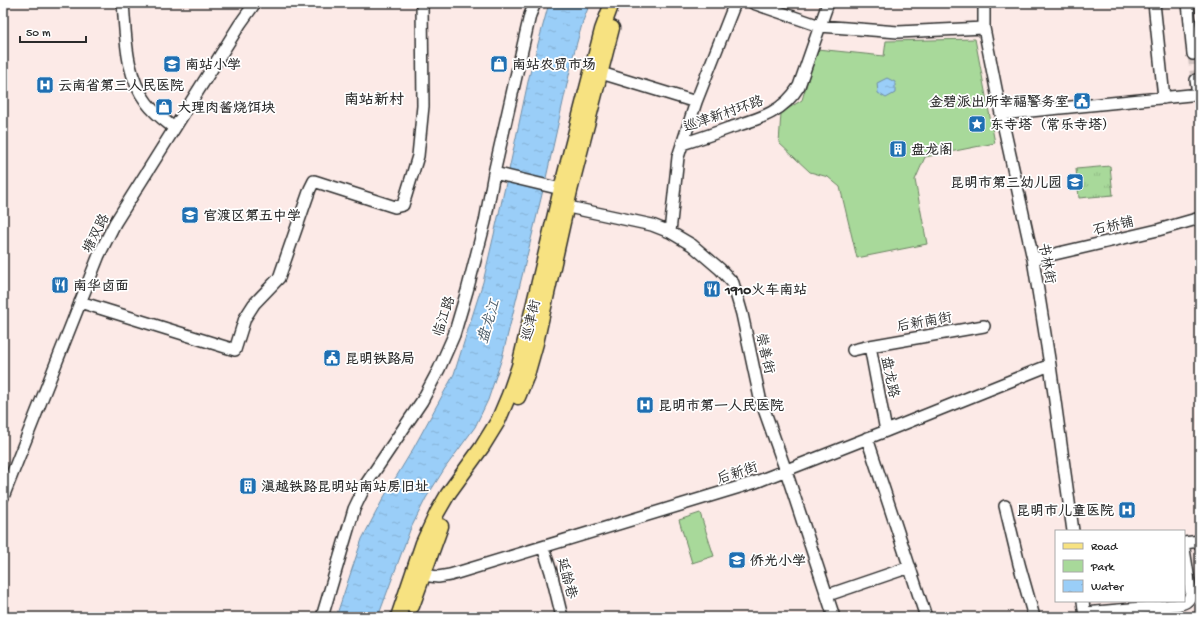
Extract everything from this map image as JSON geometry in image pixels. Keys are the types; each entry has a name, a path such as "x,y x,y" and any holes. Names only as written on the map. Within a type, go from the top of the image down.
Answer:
{"main road":[{"name":"巡津街","path":"408,617 435,541 450,507 491,451 505,427 527,375 536,343 562,206 554,187 602,30 612,3"},
{"name":"巡津街","path":"398,617 424,543 437,513 448,494 482,447 498,421 510,395 562,206 621,3"}],"street":[{"path":"123,3 129,66 135,86 147,104 174,128"},
{"name":"塘双路","path":"3,497 99,255 115,223 240,24 255,3"},
{"path":"80,302 235,350 245,318 254,304 279,278 314,181 395,207 403,205 418,156 423,106 422,3"},
{"name":"临江路","path":"322,617 354,509 366,484 422,401 439,369 454,335 499,174 528,22 535,3"},
{"name":"巡津新村环路","path":"682,144 696,102 735,3"},
{"path":"753,3 820,26 898,32 984,28"},
{"name":"巡津新村环路","path":"682,144 759,119 782,106 793,96 799,86 828,3"},
{"name":"书林街","path":"984,3 984,28 1001,114 1033,259 1050,365 1073,530"},
{"path":"1154,3 1164,98"},
{"path":"1188,3 1193,54"},
{"path":"601,73 696,102"},
{"path":"1001,114 1199,94 1196,80"},
{"path":"670,232 678,157 682,144"},
{"path":"499,174 554,187"},
{"name":"崇善街","path":"562,206 652,225 670,232 697,250 720,269 733,283 760,398 828,595 834,617"},
{"name":"石桥铺","path":"1033,259 1158,230 1200,218"},
{"name":"后新南街","path":"870,346 984,326"},
{"name":"盘龙路","path":"853,350 870,346 886,431"},
{"name":"后新街","path":"423,575 438,577 450,575 756,482 1050,365"},
{"path":"867,438 926,617"},
{"path":"1006,506 1019,564 1034,617"},
{"path":"1185,543 1200,541"},
{"name":"延龄巷","path":"543,547 562,617"},
{"path":"1083,602 1085,615 1180,604 1186,602 1195,593 1185,553"},
{"path":"828,595 910,567"}],"green space":[{"path":"975,39 995,143 925,157 915,180 927,244 857,258 840,187 828,177 810,172 779,143 781,113 802,100 817,49 884,56 886,41"},
{"path":"1110,166 1113,195 1079,198 1076,169"},
{"path":"700,513 714,556 692,563 679,520"}],"water":[{"name":"盘龙江","path":"549,3 590,3 574,53 546,178 502,358 488,400 475,427 445,468 426,498 410,530 378,617 336,617 362,539 384,497 413,449 454,374 483,282 529,77"},
{"path":"887,78 895,82 895,93 886,98 878,93 877,83"}],"tunnel":[{"path":"1193,54 1196,80"}],"place":[{"name":"南站小学","path":"172,64"},
{"name":"南站农贸市场","path":"499,64"},
{"name":"云南省第三人民医院","path":"45,85"},
{"name":"金碧派出所幸福警务室","path":"1082,101"},
{"name":"大理肉酱烧饵块","path":"164,107"},
{"name":"东寺塔（常乐寺塔）","path":"977,124"},
{"name":"盘龙阁","path":"898,149"},
{"name":"昆明市第三幼儿园","path":"1075,182"},
{"name":"官渡区第五中学","path":"190,215"},
{"name":"南华卤面","path":"60,285"},
{"name":"1910火车南站","path":"712,289"},
{"name":"昆明铁路局","path":"332,358"},
{"name":"昆明市第一人民医院","path":"645,405"},
{"name":"滇越铁路昆明站南站房旧址","path":"248,486"},
{"name":"昆明市儿童医院","path":"1127,510"},
{"name":"侨光小学","path":"737,560"}],"district":[{"name":"南站新村","path":"374,99"}]}
